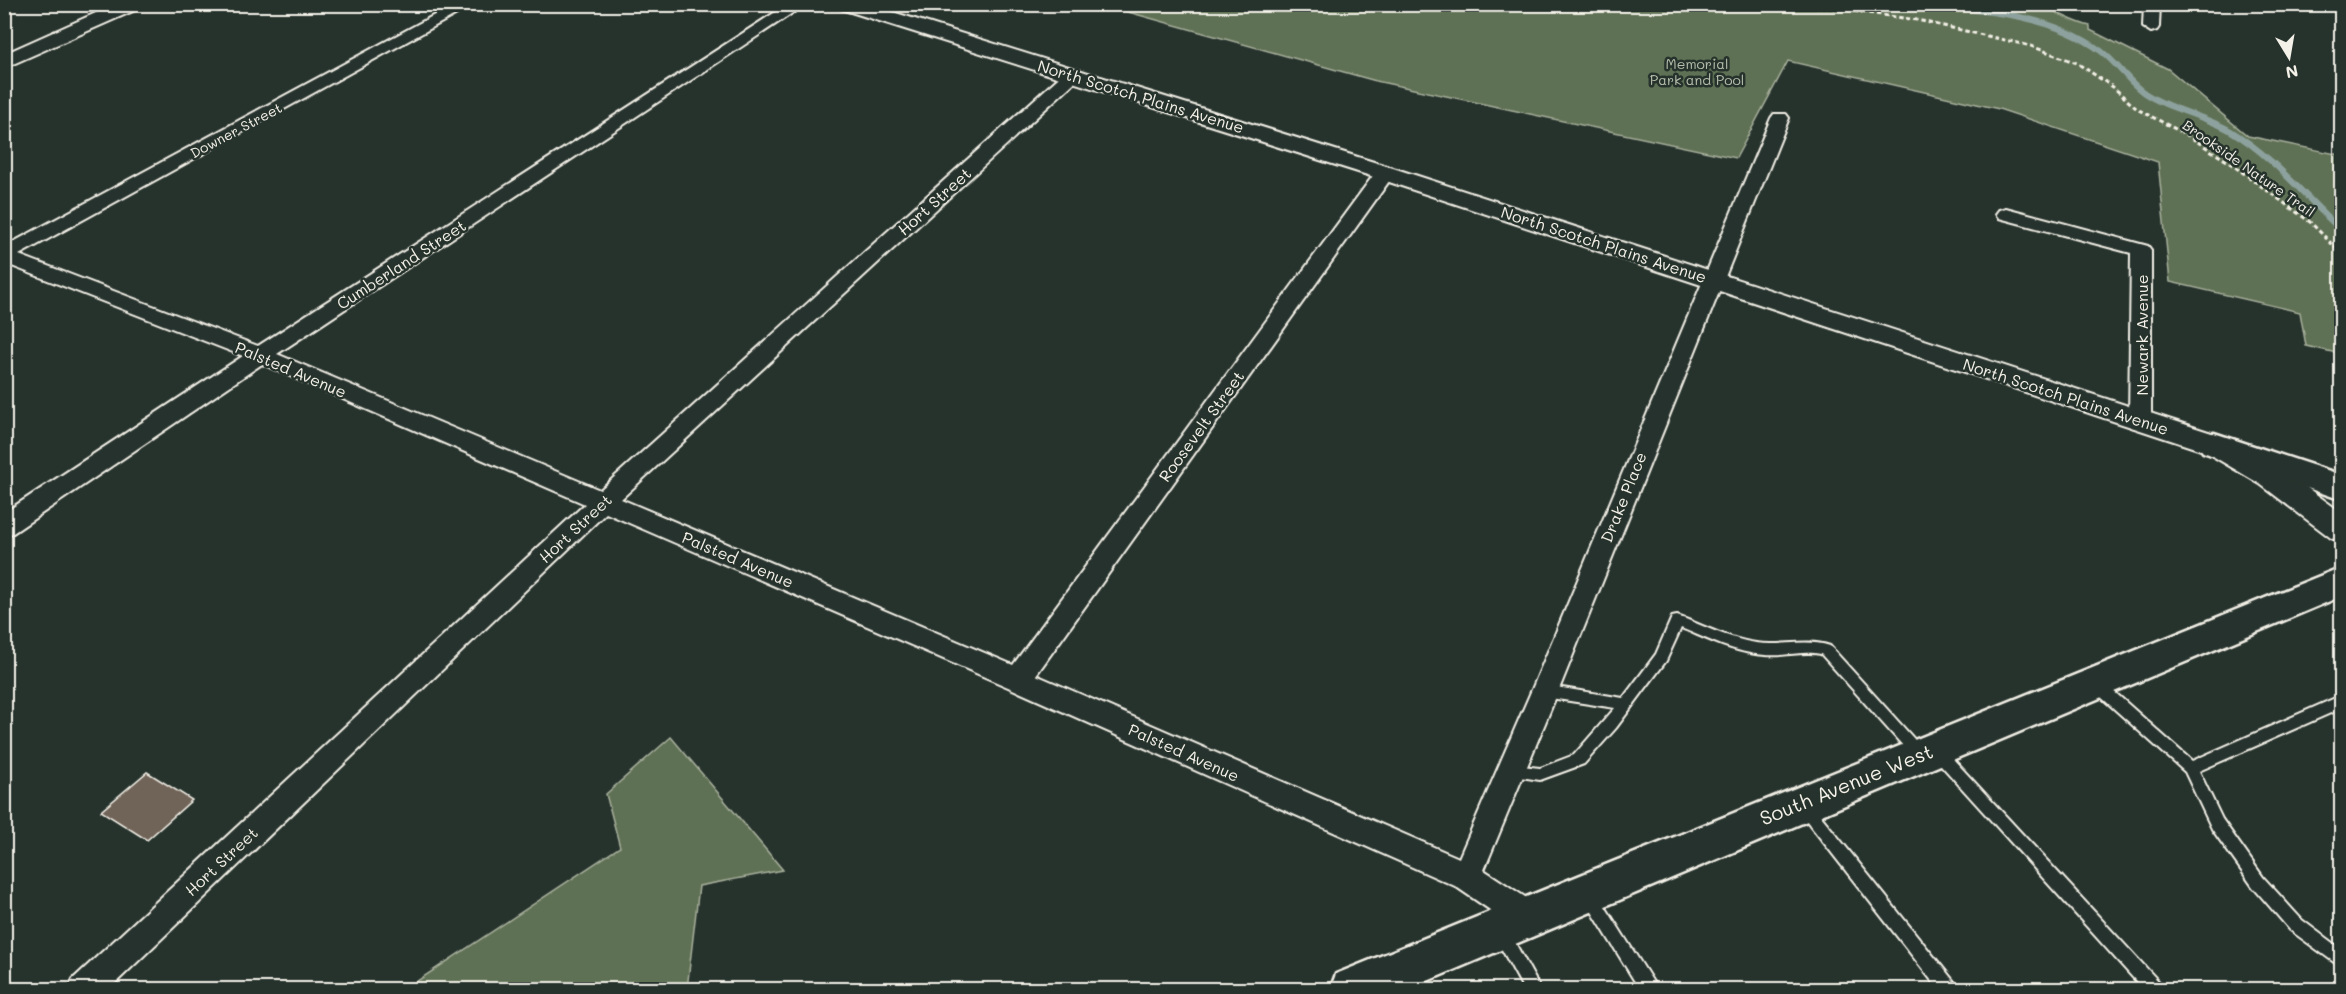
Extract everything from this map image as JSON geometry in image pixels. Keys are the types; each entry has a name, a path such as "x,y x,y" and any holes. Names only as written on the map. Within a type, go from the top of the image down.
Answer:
{"main road":[{"path":"2214,444 2342,488"},
{"name":"South Avenue West","path":"1375,985 1512,921 2342,580"}],"street":[{"path":"4,62 132,4"},
{"name":"Downer Street","path":"4,256 468,4"},
{"name":"Cumberland Street","path":"4,526 260,355 799,4"},
{"name":"North Scotch Plains Avenue","path":"845,4 1385,173 2214,444 2270,476 2342,530"},
{"path":"2151,27 2152,4"},
{"name":"Hort Street","path":"84,990 603,502 1073,74"},
{"name":"Drake Place","path":"1466,876 1512,771 1711,279 1780,117"},
{"name":"Roosevelt Street","path":"1018,679 1385,173"},
{"name":"Newark Avenue","path":"2006,214 2141,250 2140,421"},
{"name":"Palsted Avenue","path":"4,256 260,355 1018,679 1466,876 1512,921"}],"lane":[{"path":"1512,771 1540,774 1579,760 1626,704 1661,657 1677,621 1766,650 1809,645 1825,650 1926,751 2155,990"},
{"path":"2094,682 2190,768 2217,824 2258,882 2296,925 2342,960"},
{"path":"1544,691 1626,704"},
{"path":"2190,768 2342,701"},
{"path":"1801,802 1950,990"},
{"path":"1587,891 1650,990"},
{"path":"1512,921 1533,990"}],"path":[{"name":"Brookside Nature Trail","path":"1764,4 1832,8 1917,20 2031,46 2077,63 2113,87 2137,109 2187,135 2227,161 2310,222 2342,254"}],"green space":[{"name":"Memorial Park and Pool","path":"2033,4 2090,26 2090,30 2168,69 2248,136 2341,155 2341,354 2306,346 2300,312 2170,282 2158,162 1999,109 1788,61 1736,158 1376,81 1103,5"},
{"path":"671,737 783,870 699,886 687,989 405,989 620,847 606,794"}],"building":[{"path":"147,772 192,800 147,840 101,811"}],"waterway":[{"path":"1909,4 2009,15 2033,20 2080,38 2101,51 2138,88 2152,98 2210,121 2247,141 2275,165 2342,231"}]}
